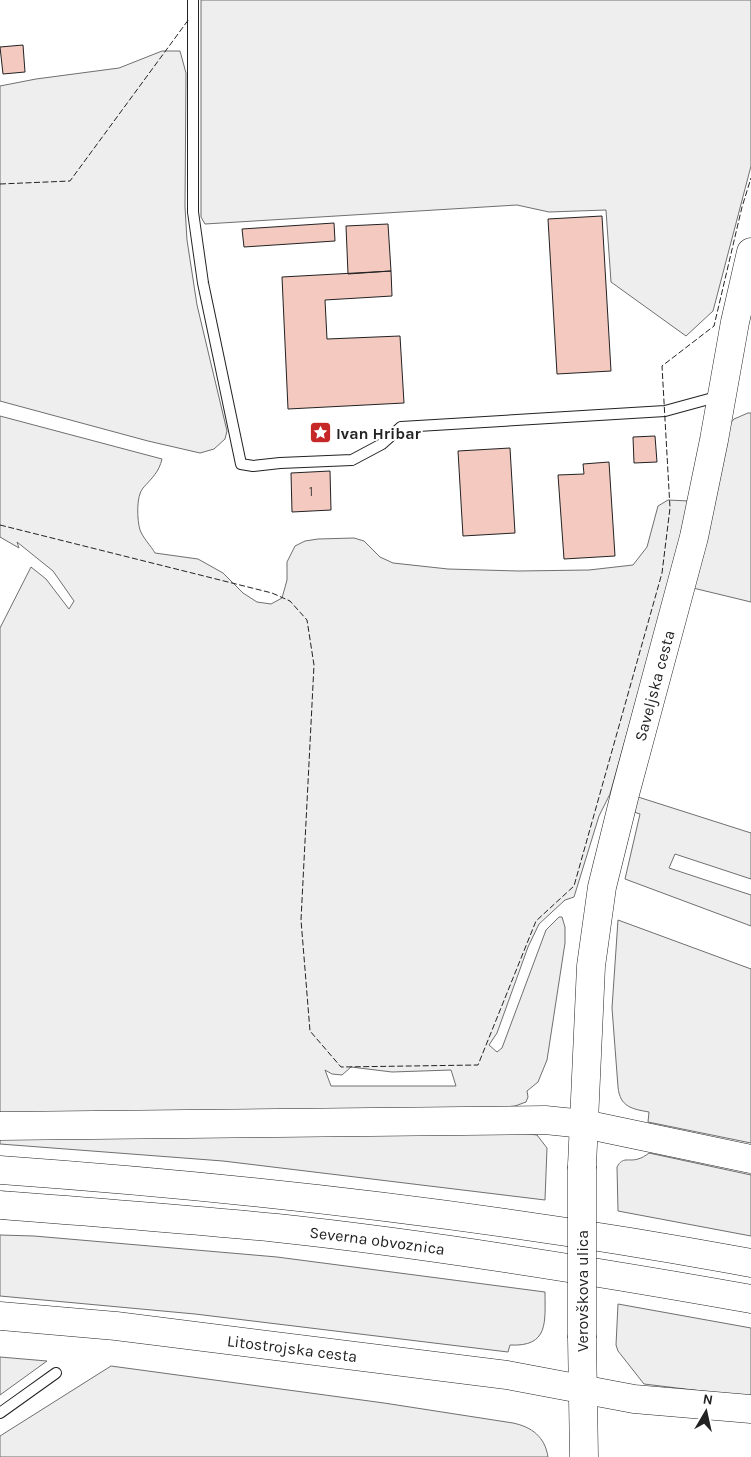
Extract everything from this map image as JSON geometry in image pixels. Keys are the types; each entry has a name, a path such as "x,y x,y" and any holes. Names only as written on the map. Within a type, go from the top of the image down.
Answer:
{"main road":[{"name":"Saveljska cesta","path":"584,1124 591,966 602,887 620,812 694,538 735,322 751,252"},
{"path":"0,1126 545,1120 584,1124 751,1159"},
{"name":"Verovškova ulica","path":"584,1124 582,1166 582,1390 584,1457"},
{"path":"0,1170 274,1193 488,1220 751,1263"},
{"name":"Severna obvoznica","path":"0,1205 277,1228 400,1243 623,1276 751,1299"},
{"name":"Litostrojska cesta","path":"0,1316 154,1330 508,1375 582,1390 664,1403 751,1409"}],"lane":[{"path":"193,0 193,212 203,283 241,464 253,466 352,460 382,444 401,427 665,411 722,396"},
{"path":"0,1413 56,1373"}],"shaded area":[{"path":"201,0 751,0 751,166 713,311 686,336 611,282 606,210 549,212 517,205 205,224 201,217"},
{"path":"162,51 180,51 186,73 185,207 187,240 197,305 227,431 225,439 214,449 200,453 0,401 0,86 36,79 119,68"},
{"path":"751,413 751,602 693,588 729,425 734,419"},
{"path":"0,416 162,459 157,471 143,488 138,502 140,530 155,553 198,559 223,573 243,593 257,602 271,604 282,598 287,580 287,562 295,546 305,541 354,538 364,541 380,557 393,563 448,569 518,571 589,570 633,565 647,547 658,506 668,500 689,501 669,583 610,794 599,816 574,897 565,900 539,924 528,947 497,1033 489,1045 497,1052 502,1048 546,930 559,917 562,917 565,927 565,943 547,1060 538,1082 527,1091 528,1097 526,1102 504,1107 0,1117 0,628 31,567 46,579 69,609 74,601 53,571 17,542 19,548 0,537","holes":["351,1067 392,1072 451,1070 456,1086 331,1086 325,1070 332,1074 342,1075"]},
{"path":"635,796 751,833 751,879 675,854 669,868 751,895 751,926 625,879 640,814 631,811"},
{"path":"618,920 751,969 751,1143 648,1122 649,1112 632,1108 621,1099 618,1087 612,1008"},
{"path":"513,1132 537,1135 547,1148 545,1200 223,1161 0,1144 0,1138"},
{"path":"649,1153 751,1175 751,1236 618,1211 617,1167 624,1160 639,1159"},
{"path":"0,1235 34,1236 277,1257 545,1292 544,1322 538,1337 532,1342 523,1345 510,1345 508,1352 195,1314 0,1296"},
{"path":"618,1304 751,1328 751,1397 644,1384 618,1351 616,1345"},
{"path":"0,1357 47,1361 0,1395"},
{"path":"111,1366 384,1403 513,1423 532,1430 544,1444 548,1457 0,1457 0,1436"}],"building":[{"path":"23,45 25,72 3,74 0,47"},
{"path":"602,216 611,371 557,374 548,219"},
{"path":"334,223 335,241 244,247 242,229"},
{"path":"388,224 391,271 348,274 346,226"},
{"path":"391,271 392,296 325,300 327,339 400,336 404,403 288,409 282,277"},
{"path":"655,436 657,462 634,463 633,437"},
{"path":"510,448 515,533 463,536 458,451"},
{"path":"609,462 615,556 564,559 558,475 584,474 583,464"},
{"path":"330,471 331,510 292,512 291,473"}],"fence":[{"path":"0,184 70,181 189,19"},
{"path":"0,525 272,593 290,601 307,620 314,665 301,920 310,1031 341,1067 478,1065 536,921 574,886 662,573 670,508 662,366 714,326 742,207 751,178"}],"place":[{"name":"Ivan Hribar","path":"320,433"}]}
